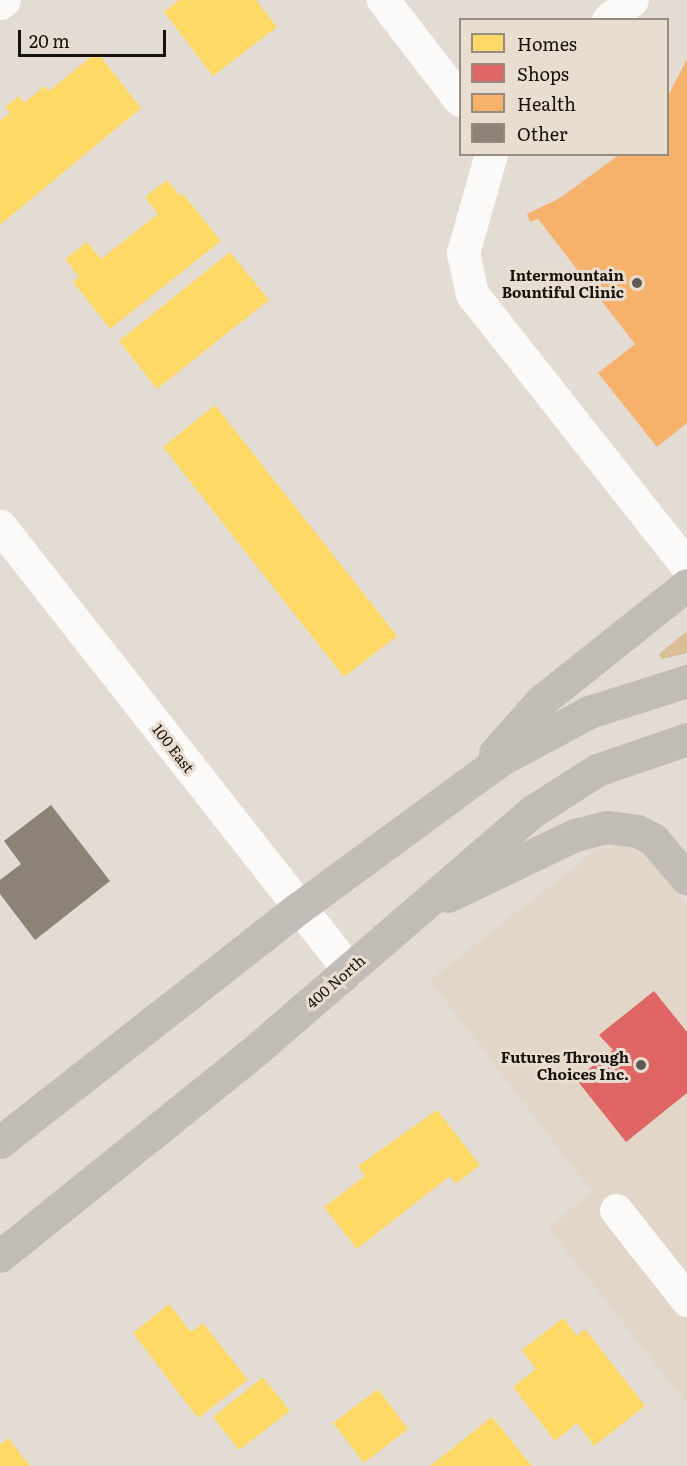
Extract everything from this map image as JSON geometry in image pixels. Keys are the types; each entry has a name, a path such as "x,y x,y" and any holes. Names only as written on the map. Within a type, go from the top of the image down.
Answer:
{"main road":[{"path":"457,791 541,701 687,585"},
{"path":"0,1142 300,907 457,791 546,732 634,695 687,681"},
{"name":"400 North","path":"0,1256 157,1132 349,970 409,915 564,789 632,755 687,739"},
{"path":"409,915 575,835 606,827 637,831 653,839 687,879"}],"street":[{"path":"0,3 4,0"},
{"path":"382,0 459,99"},
{"path":"610,18 633,0"},
{"path":"490,156 463,253 472,294 687,566"},
{"name":"100 East","path":"0,526 349,970"},
{"path":"616,1210 687,1300"}],"shaded area":[{"path":"687,631 687,653 662,659 659,654"},
{"path":"621,845 648,856 687,905 687,1404 548,1227 592,1192 430,980 595,851"}],"building: Homes":[{"path":"179,0 256,0 277,27 213,76 164,12"},
{"path":"97,52 141,108 0,225 0,121 10,113 5,107 19,96 24,103 45,86 49,91"},
{"path":"167,180 180,196 183,194 221,241 110,329 73,282 79,277 65,259 87,242 101,259 158,214 145,197"},
{"path":"230,252 269,300 157,389 119,341"},
{"path":"215,405 397,636 344,677 163,447"},
{"path":"437,1110 480,1165 456,1184 450,1176 357,1249 324,1207 365,1176 358,1166"},
{"path":"169,1304 191,1332 203,1323 248,1380 198,1418 133,1333"},
{"path":"563,1318 577,1336 585,1329 645,1406 594,1446 577,1423 555,1441 513,1387 536,1369 522,1350"},
{"path":"263,1377 290,1411 239,1450 213,1417"},
{"path":"378,1389 408,1429 364,1463 333,1423"},
{"path":"492,1417 532,1466 430,1466"},
{"path":"8,1438 30,1466 0,1466 0,1445"}],"building: Shops":[{"name":"Futures Through Choices Inc.","path":"654,991 687,1032 687,1093 626,1142 576,1079 613,1050 599,1035"}],"building: Health":[{"name":"Intermountain Bountiful Clinic","path":"687,59 687,423 657,447 598,373 635,344 538,219 530,222 527,214 560,198 617,156 669,156 669,94"}],"building: Other":[{"path":"51,805 110,881 35,940 0,894 0,880 21,864 4,841"}],"place":[{"name":"Intermountain Bountiful Clinic","path":"637,283"},
{"name":"Futures Through Choices Inc.","path":"641,1065"}]}
